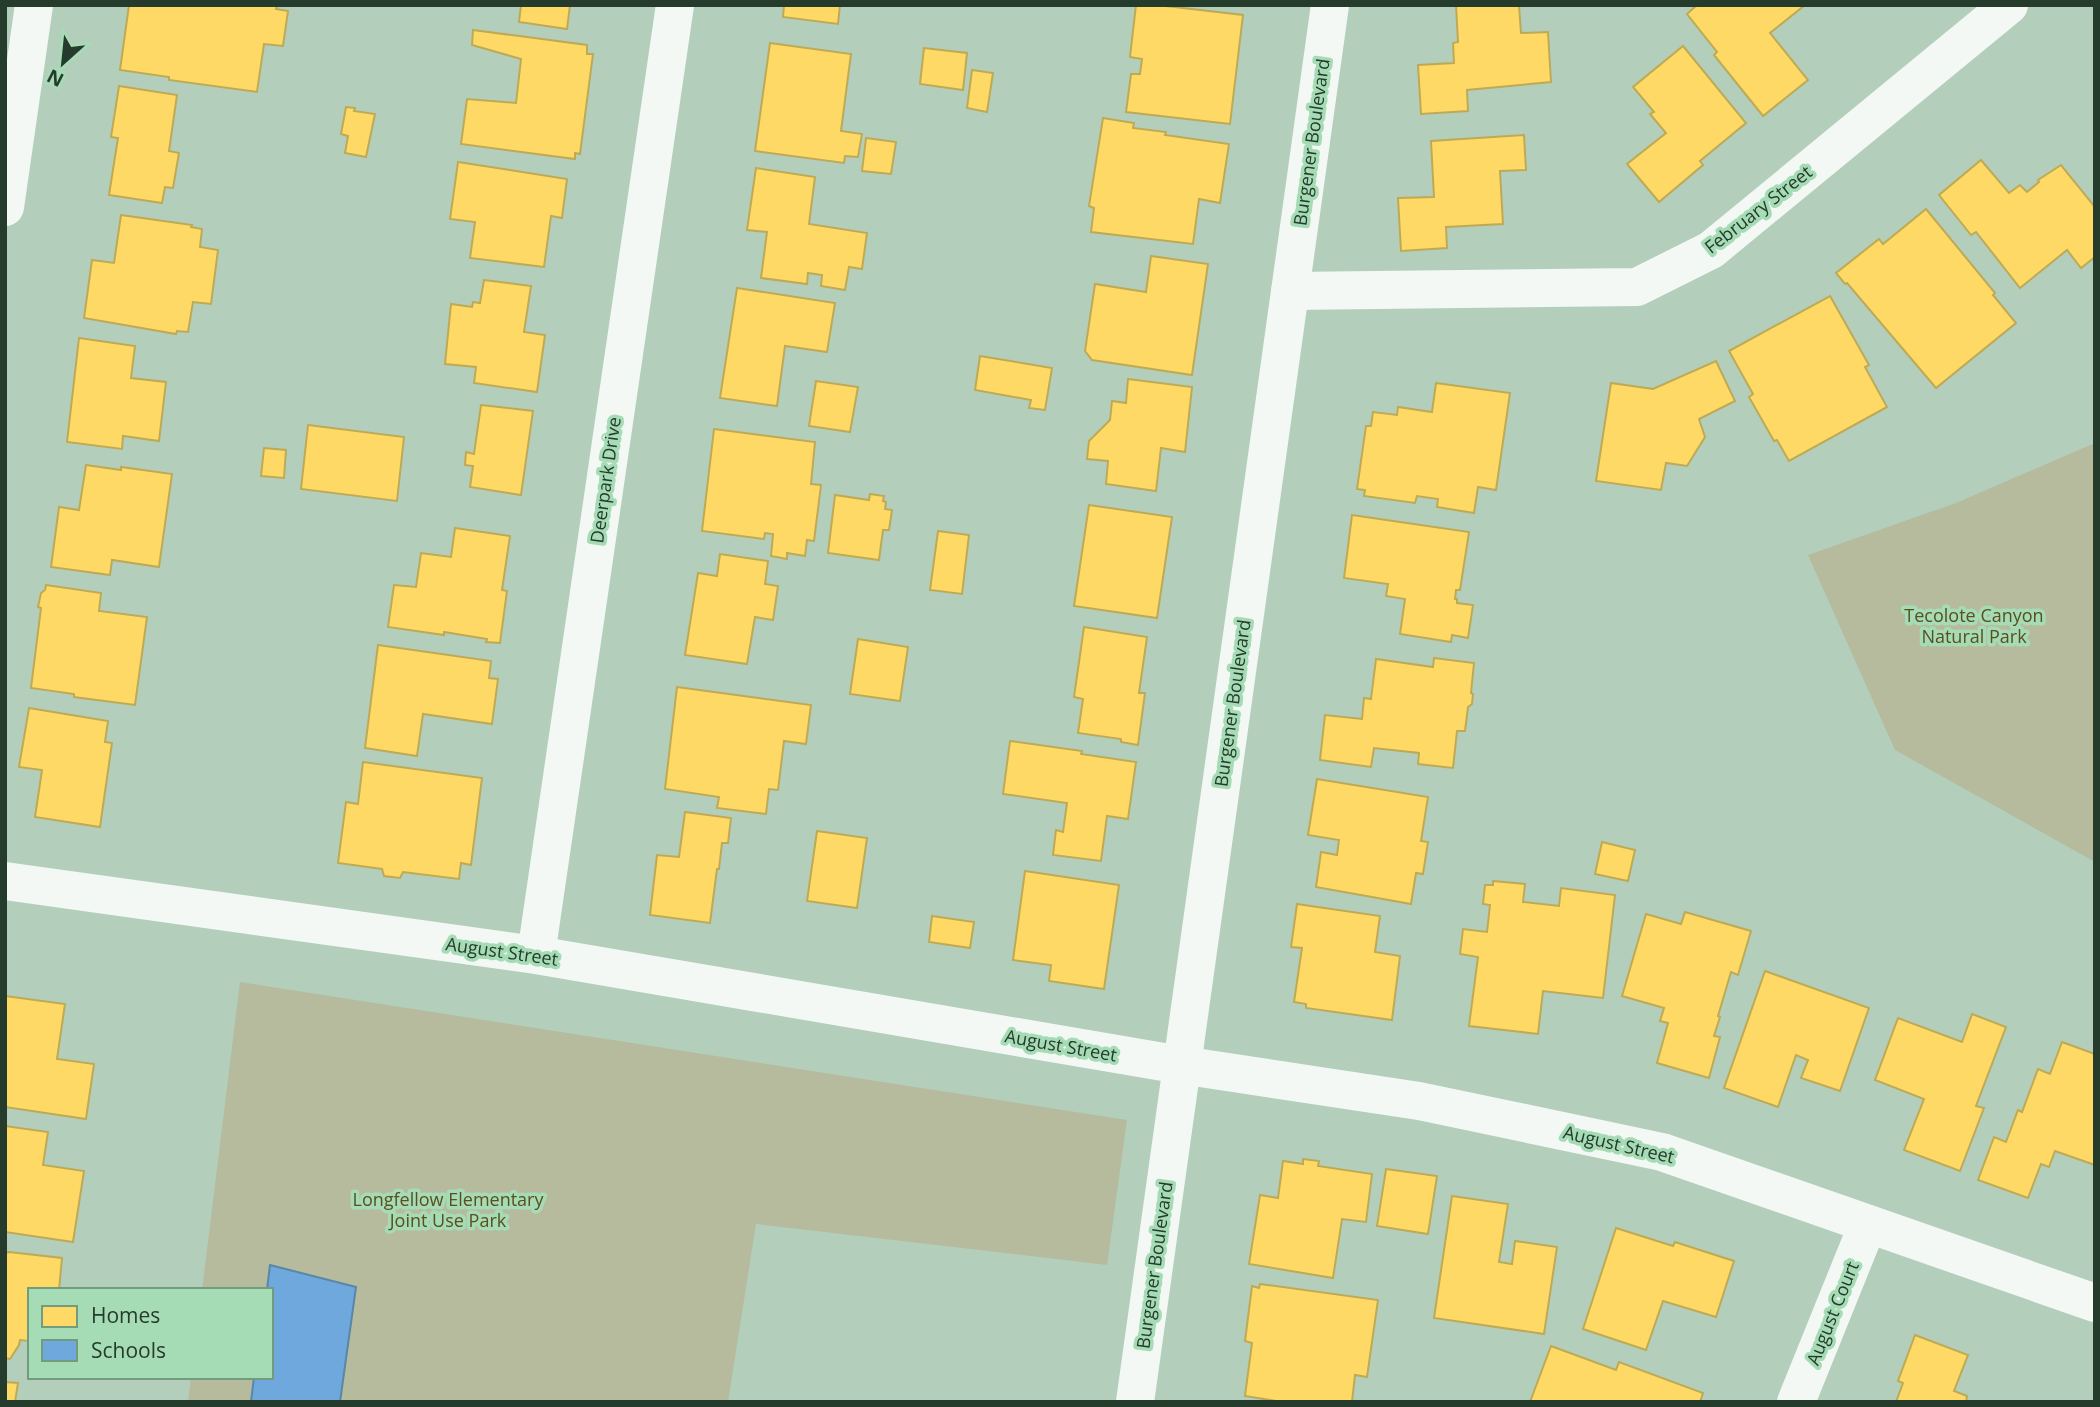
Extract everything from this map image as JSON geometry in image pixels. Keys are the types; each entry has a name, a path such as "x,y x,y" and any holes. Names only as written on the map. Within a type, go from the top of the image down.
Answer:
{"street":[{"path":"5,207 34,5"},
{"name":"Deerpark Drive","path":"536,956 675,5"},
{"name":"Burgener Boulevard","path":"1135,1402 1330,5"},
{"name":"February Street","path":"1290,291 1637,287 1711,250 2009,5"},
{"name":"August Street","path":"5,881 536,956 1181,1065 1419,1101 1662,1152 2095,1303"},
{"name":"August Court","path":"1796,1402 1868,1224"}],"green space":[{"name":"Tecolote Canyon Natural Park","path":"2095,443 2095,862 1895,750 1808,555 1956,503"},
{"name":"Longfellow Elementary Joint Use Park","path":"240,982 1127,1120 1107,1265 756,1224 728,1402 188,1402 191,1379 273,1379 273,1288 202,1288"}],"building: Homes":[{"path":"129,5 277,5 276,9 288,11 283,46 264,44 257,92 169,80 169,77 120,70"},
{"path":"521,5 570,5 567,29 519,22"},
{"path":"784,5 840,5 838,24 783,17"},
{"path":"1136,5 1243,15 1230,124 1126,112 1131,74 1140,74 1142,59 1130,57"},
{"path":"1456,5 1519,5 1521,33 1548,32 1551,82 1467,90 1468,111 1421,114 1418,65 1454,63 1453,43 1458,42"},
{"path":"1697,5 1805,5 1770,33 1808,80 1763,116 1714,55 1717,52 1687,14"},
{"path":"473,30 587,45 587,54 593,54 580,154 575,153 575,159 461,144 467,99 516,103 521,59 472,45"},
{"path":"770,43 851,54 841,131 862,134 858,157 845,156 844,163 755,151"},
{"path":"1683,46 1746,123 1700,161 1703,165 1659,202 1627,164 1666,133 1650,114 1654,112 1633,87"},
{"path":"924,48 967,53 963,90 920,84"},
{"path":"972,70 993,73 987,112 967,108"},
{"path":"119,86 177,95 169,151 179,153 173,188 165,187 162,203 109,195 118,138 111,137"},
{"path":"346,107 375,114 366,157 345,153 348,136 341,134"},
{"path":"1103,118 1134,123 1133,128 1166,132 1165,135 1229,144 1220,203 1199,199 1193,244 1091,232 1094,208 1089,206"},
{"path":"1524,135 1526,170 1500,171 1503,224 1446,227 1447,248 1401,251 1398,198 1434,197 1431,141"},
{"path":"866,138 896,142 891,174 862,171"},
{"path":"1981,160 2009,193 2020,185 2027,192 2038,180 2061,165 2095,207 2095,257 2081,268 2067,250 2020,288 1976,232 1971,235 1939,195"},
{"path":"458,162 567,179 562,218 551,216 544,267 470,258 475,222 450,219"},
{"path":"756,168 815,177 809,224 867,233 862,269 849,267 845,290 821,286 822,275 808,273 807,284 761,278 767,232 747,230"},
{"path":"1926,209 1995,293 1993,295 2016,323 1936,388 1836,273 1879,239 1883,244"},
{"path":"121,215 192,225 191,227 202,229 200,247 218,250 211,304 193,302 188,332 177,331 176,334 84,318 92,260 114,263"},
{"path":"1151,256 1208,264 1192,375 1092,360 1085,351 1095,284 1146,292"},
{"path":"484,280 531,286 524,332 545,335 537,392 474,383 476,367 445,364 451,304 472,307 473,302 480,303"},
{"path":"737,288 835,303 827,352 785,346 777,406 720,398"},
{"path":"1830,296 1869,365 1865,367 1887,407 1789,461 1777,440 1774,441 1749,397 1753,394 1729,351"},
{"path":"79,338 135,346 131,378 166,382 159,441 123,436 122,449 67,442"},
{"path":"980,356 1052,368 1045,410 1029,408 1031,400 975,390"},
{"path":"1716,361 1735,401 1699,419 1705,437 1687,466 1666,463 1661,490 1596,481 1611,383 1653,389"},
{"path":"1128,379 1192,387 1185,452 1161,448 1156,491 1106,484 1108,461 1087,459 1089,441 1110,420 1112,401 1126,403"},
{"path":"816,381 858,387 850,432 809,426"},
{"path":"1436,383 1510,393 1496,490 1478,487 1474,513 1437,507 1438,499 1417,496 1415,503 1364,496 1365,490 1357,489 1366,426 1371,426 1373,412 1397,415 1398,407 1432,412"},
{"path":"481,405 533,411 521,495 470,487 473,466 465,465 466,452 474,454"},
{"path":"308,425 404,437 397,501 301,489"},
{"path":"714,429 815,442 811,484 821,485 814,541 807,540 805,556 787,553 787,559 771,556 773,534 765,533 764,539 702,531"},
{"path":"264,448 286,450 284,478 261,476"},
{"path":"86,465 172,474 159,567 112,560 110,575 51,567 59,507 79,510"},
{"path":"870,494 884,496 885,509 892,510 889,530 883,530 879,560 828,553 835,495 869,500"},
{"path":"1089,505 1172,517 1157,618 1074,606"},
{"path":"1352,515 1469,532 1460,590 1456,590 1455,599 1457,603 1473,605 1468,638 1452,635 1451,642 1400,634 1405,599 1386,596 1388,584 1344,578"},
{"path":"455,528 510,536 502,590 507,591 500,643 444,632 444,635 388,627 394,585 416,587 421,553 451,557"},
{"path":"938,531 969,535 962,594 930,590"},
{"path":"720,554 768,561 765,584 778,586 773,620 755,617 747,664 685,655 698,573 717,576"},
{"path":"46,585 101,593 99,611 147,617 135,705 31,688 41,608 38,607"},
{"path":"1084,627 1147,637 1139,693 1145,693 1138,745 1121,742 1121,739 1078,733 1083,699 1074,697"},
{"path":"858,639 908,647 900,701 850,694"},
{"path":"378,645 491,661 489,678 498,679 492,724 423,714 417,756 365,748"},
{"path":"1434,658 1474,663 1472,704 1468,707 1465,731 1457,731 1453,768 1418,764 1419,753 1374,748 1371,767 1320,760 1325,715 1362,719 1364,698 1371,699 1376,659 1433,667"},
{"path":"677,687 811,705 806,744 784,741 778,790 769,789 766,814 717,808 719,797 665,789"},
{"path":"29,708 108,721 105,742 112,743 100,827 35,817 42,770 19,767"},
{"path":"1010,741 1136,762 1128,819 1107,816 1101,861 1053,855 1056,830 1063,832 1067,803 1003,794"},
{"path":"363,762 482,778 471,865 461,863 459,879 403,872 400,878 384,876 382,869 338,863 346,802 358,804"},
{"path":"1317,779 1428,797 1421,841 1428,842 1423,874 1416,873 1411,904 1316,887 1321,852 1337,855 1339,840 1308,835"},
{"path":"685,812 731,818 728,843 722,843 710,923 650,915 657,855 679,857"},
{"path":"817,831 867,838 857,908 807,901"},
{"path":"1602,842 1635,850 1628,881 1595,874"},
{"path":"1025,871 1119,885 1104,989 1049,981 1051,965 1013,960"},
{"path":"1493,881 1525,884 1523,902 1559,906 1561,888 1615,895 1603,998 1543,991 1538,1034 1469,1026 1478,957 1460,954 1463,929 1487,932 1490,905 1483,904 1485,885 1493,885"},
{"path":"1297,904 1380,916 1375,952 1400,956 1392,1020 1306,1008 1306,1004 1294,1002 1302,948 1291,947"},
{"path":"1685,912 1751,931 1738,975 1731,972 1718,1016 1720,1017 1714,1036 1720,1037 1709,1078 1657,1063 1668,1023 1660,1021 1664,1008 1622,996 1646,914 1681,924"},
{"path":"932,916 974,922 970,948 929,942"},
{"path":"1765,971 1869,1008 1840,1091 1801,1078 1808,1060 1796,1055 1778,1107 1724,1088"},
{"path":"5,996 65,1004 57,1059 94,1064 86,1119 5,1107"},
{"path":"1972,1014 2006,1027 1976,1106 1984,1108 1960,1171 1904,1150 1924,1099 1875,1080 1898,1018 1962,1042"},
{"path":"2062,1042 2095,1054 2095,1165 2055,1151 2049,1167 2041,1164 2028,1198 1978,1180 1994,1137 2006,1142 2018,1110 2022,1112 2038,1069 2050,1074"},
{"path":"5,1126 48,1132 43,1165 84,1171 73,1242 5,1232"},
{"path":"1303,1159 1319,1161 1318,1166 1372,1174 1366,1222 1342,1219 1333,1278 1249,1264 1260,1195 1278,1198 1283,1161 1303,1164"},
{"path":"1386,1169 1437,1176 1428,1234 1377,1226"},
{"path":"1452,1196 1508,1204 1499,1262 1512,1264 1515,1241 1557,1247 1544,1334 1434,1318"},
{"path":"1616,1228 1673,1246 1675,1242 1734,1261 1716,1317 1663,1301 1646,1350 1583,1329"},
{"path":"5,1253 62,1258 59,1288 28,1288 28,1341 20,1340 10,1359 5,1358"},
{"path":"1260,1284 1378,1300 1367,1377 1355,1375 1352,1402 1282,1402 1245,1396 1252,1343 1245,1341 1252,1286 1259,1288"},
{"path":"1915,1335 1968,1355 1954,1391 1967,1396 1966,1402 1896,1402 1903,1383 1898,1381"},
{"path":"1551,1346 1616,1370 1619,1362 1703,1393 1700,1402 1530,1402"},
{"path":"5,1382 18,1383 15,1402 5,1402"}],"building: Schools":[{"path":"270,1265 356,1287 340,1402 251,1402 254,1379 273,1379 273,1288 267,1288"}]}
